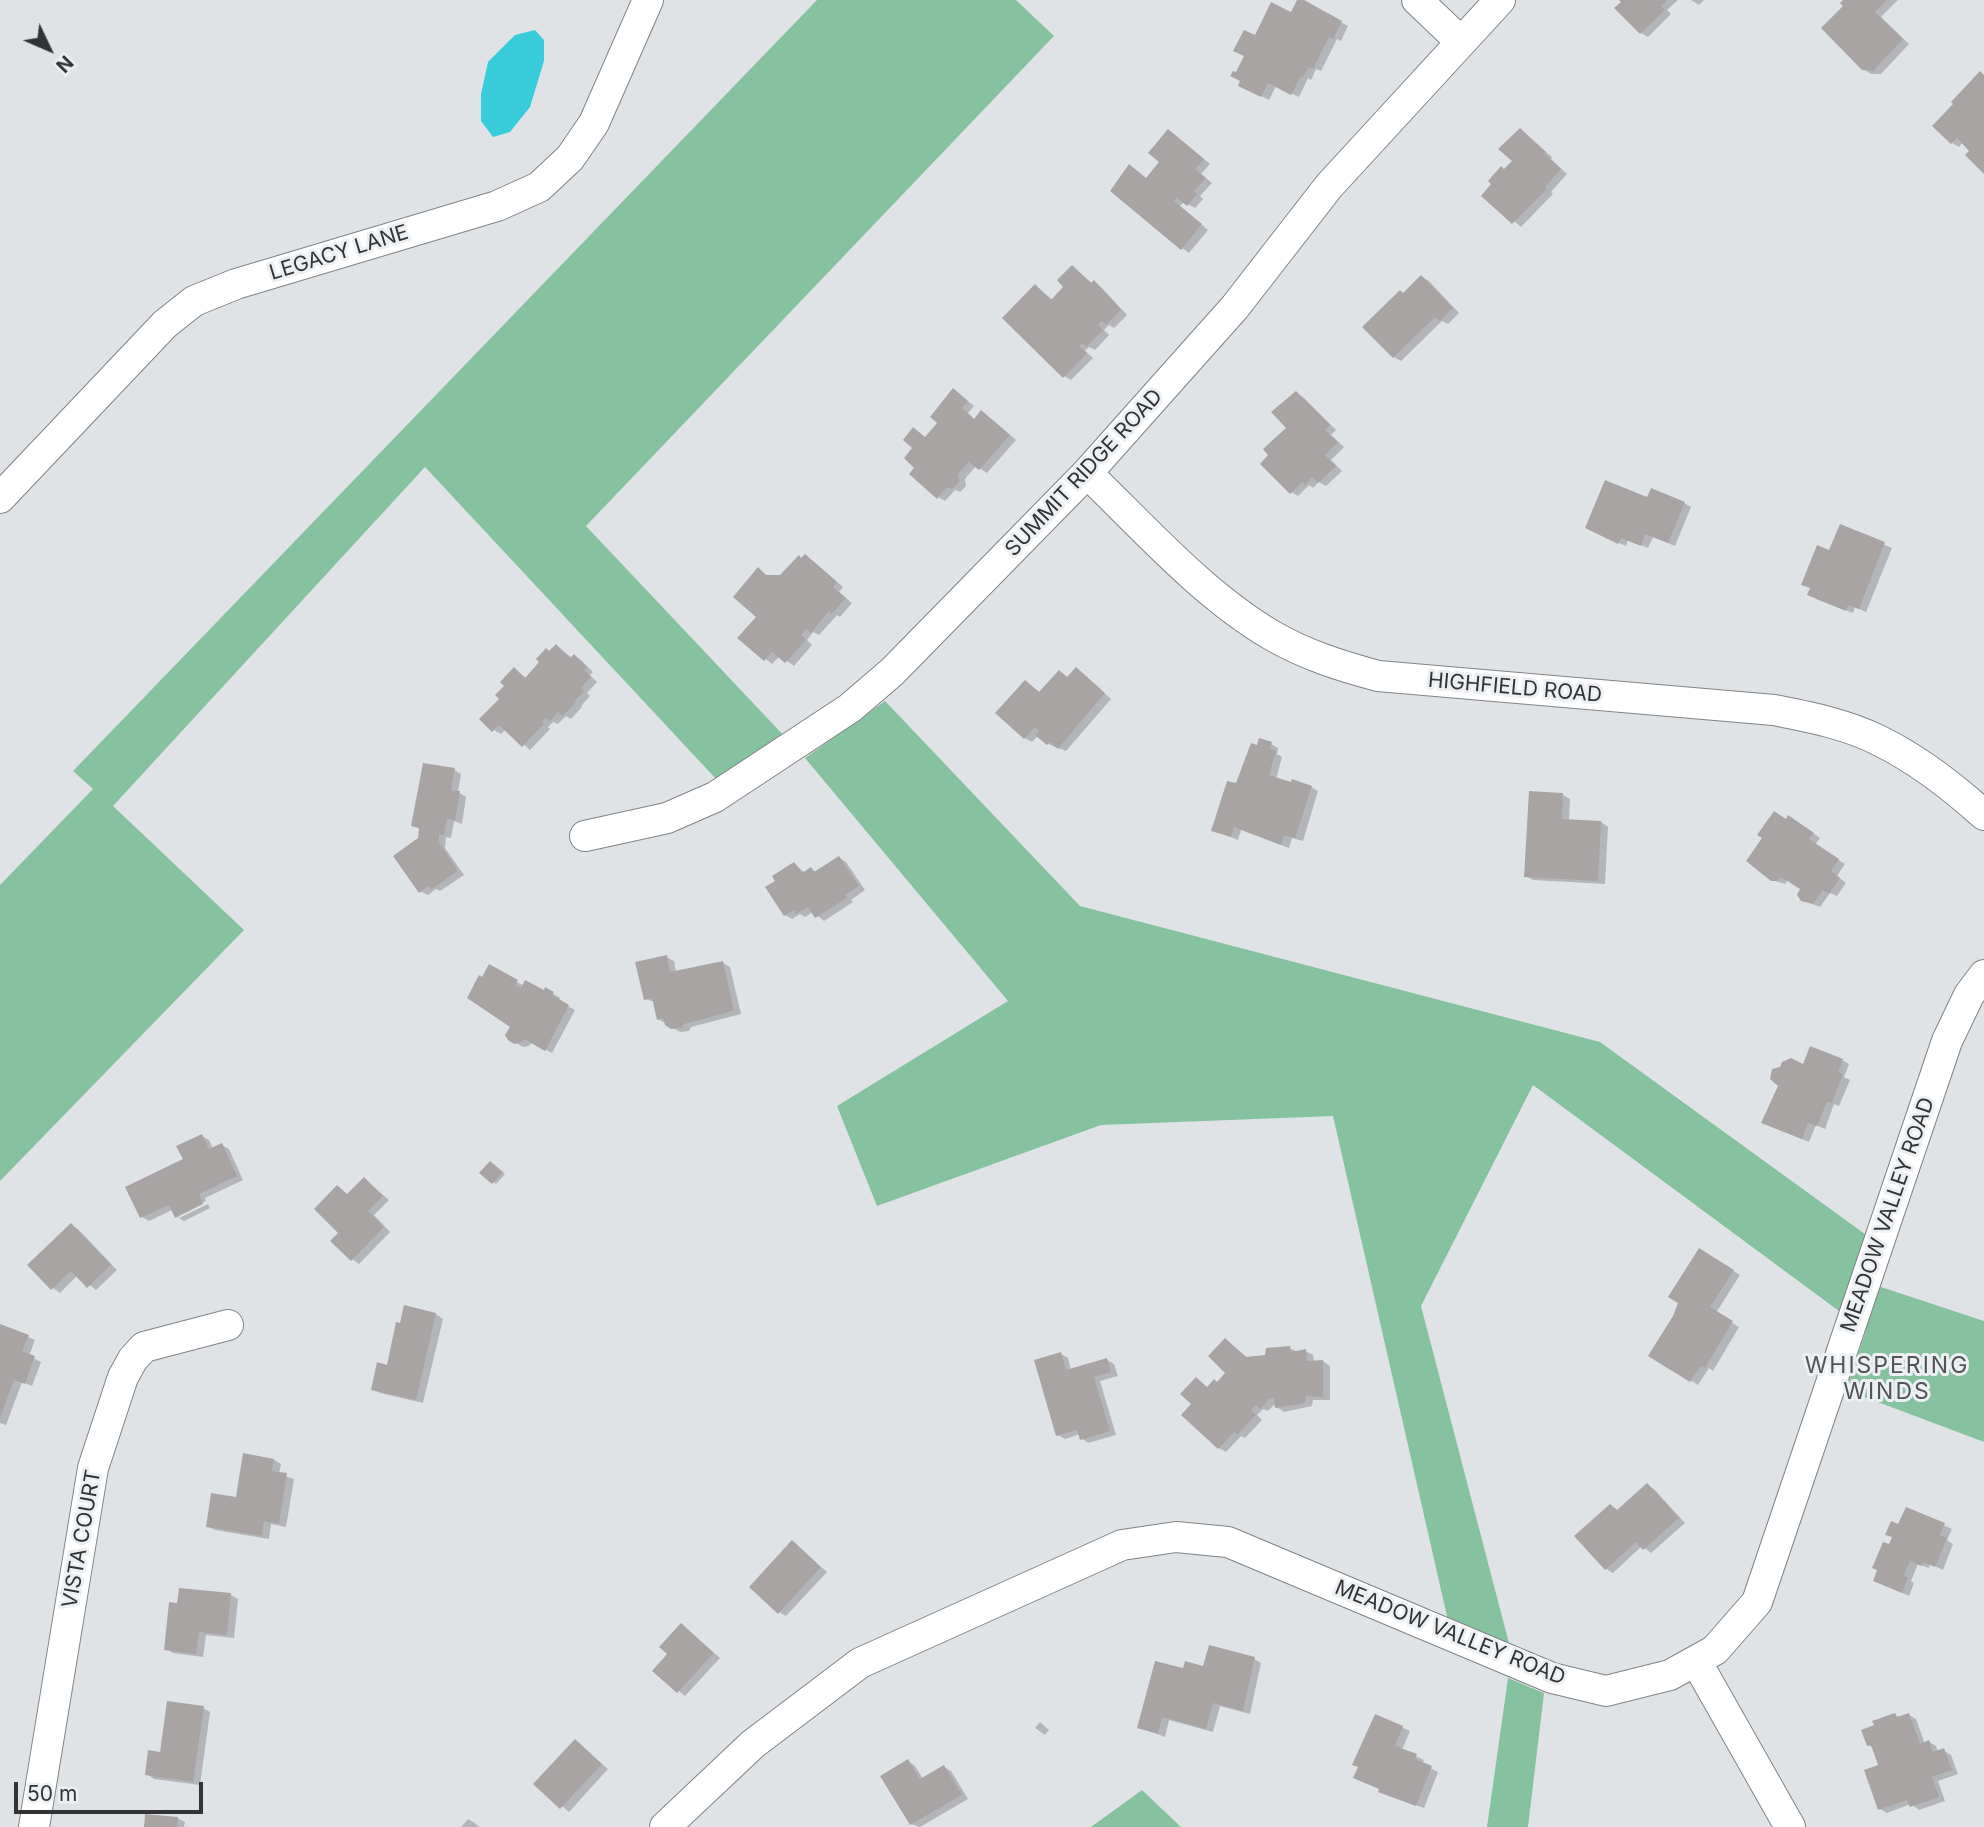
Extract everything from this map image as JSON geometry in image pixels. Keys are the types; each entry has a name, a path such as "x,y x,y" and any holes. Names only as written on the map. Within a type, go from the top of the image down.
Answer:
{"street":[{"name":"LEGACY LANE","path":"0,498 165,324 194,301 236,284 497,206 539,187 569,158 594,123 648,0"},
{"path":"1418,0 1460,41"},
{"name":"SUMMIT RIDGE ROAD","path":"585,836 667,818 715,797 850,708 892,672 1087,473 1235,307 1329,186 1500,0"},
{"name":"HIGHFIELD ROAD","path":"1087,473 1193,574 1233,608 1273,636 1327,662 1378,677 1774,710 1821,719 1878,740 1944,780 1984,815"},
{"name":"MEADOW VALLEY ROAD","path":"665,1827 753,1744 860,1663 1122,1545 1176,1538 1228,1542 1552,1678 1605,1690 1670,1675 1715,1650 1757,1602 1947,1041 1969,995 1984,975"},
{"name":"VISTA COURT","path":"33,1827 93,1468 123,1377 133,1359 144,1347 228,1325"},
{"path":"1696,1661 1790,1827"}],"green space":[{"path":"817,0 1016,0 1054,36 586,526 787,739 717,780 425,467 113,806 244,930 0,1181 0,885 93,789 73,771"},
{"path":"885,701 1080,906 1600,1042 1869,1237 1856,1275 1881,1287 1984,1321 1984,1442 1846,1390 1866,1331 1533,1085 1421,1306 1511,1651 1449,1625 1333,1116 1101,1125 877,1206 837,1106 1008,1001 805,758"},
{"path":"1508,1678 1544,1693 1528,1827 1487,1827"},
{"path":"1142,1790 1181,1827 1091,1827"}],"water":[{"path":"535,30 544,40 544,61 530,107 510,132 493,137 481,121 481,94 488,62 515,35"}],"building":[{"path":"1297,0 1304,0 1342,21 1333,39 1329,37 1313,69 1309,67 1303,77 1301,76 1291,95 1268,83 1261,97 1238,86 1240,81 1230,76 1233,71 1236,72 1244,56 1233,51 1244,30 1255,35 1271,2 1291,12"},
{"path":"1619,0 1667,0 1661,6 1665,10 1640,34 1614,8 1621,2"},
{"path":"1843,0 1887,0 1875,12 1903,39 1873,71 1862,70 1821,28 1843,6 1840,3"},
{"path":"1980,71 1984,75 1984,174 1965,155 1969,151 1957,138 1951,144 1932,126"},
{"path":"1520,128 1561,169 1545,187 1547,189 1512,224 1481,196 1491,184 1488,181 1501,166 1504,169 1512,161 1498,149"},
{"path":"1168,129 1204,159 1195,169 1206,178 1194,191 1197,194 1187,206 1177,198 1174,201 1202,224 1181,250 1110,191 1129,164 1146,178 1159,162 1148,153"},
{"path":"1072,265 1091,283 1094,280 1121,310 1106,325 1102,321 1098,325 1103,330 1086,347 1082,343 1079,346 1087,353 1063,378 1002,318 1035,284 1051,300 1063,287 1057,280"},
{"path":"1421,275 1453,308 1440,321 1435,317 1393,358 1362,327 1400,290 1403,293"},
{"path":"953,388 968,401 962,408 974,419 981,410 1010,435 979,470 969,462 958,474 959,482 952,489 947,487 937,499 909,474 914,468 904,458 912,448 903,440 913,427 925,437 937,423 930,417"},
{"path":"1296,391 1330,425 1325,430 1338,442 1325,455 1336,466 1318,483 1312,477 1305,485 1302,482 1290,494 1260,464 1268,455 1263,449 1286,428 1271,412"},
{"path":"1605,480 1647,497 1651,488 1685,502 1668,543 1645,534 1641,546 1621,538 1618,544 1585,528"},
{"path":"1840,524 1885,542 1859,609 1848,605 1846,611 1807,595 1810,588 1801,585 1817,545 1829,550"},
{"path":"805,554 837,582 833,587 846,598 832,614 829,611 811,633 806,629 801,635 806,640 785,663 772,652 764,661 737,638 756,617 733,597 758,567 766,575 780,575 799,555 801,558"},
{"path":"556,644 570,658 574,654 587,667 584,670 591,677 581,688 584,691 576,702 563,716 558,712 549,722 546,718 542,722 544,724 522,747 499,725 492,732 479,719 499,699 495,695 504,686 500,682 514,667 525,678 539,662 536,659 546,648 549,651"},
{"path":"1076,667 1105,693 1058,749 1050,742 1047,745 1035,735 1039,731 1035,727 1024,739 995,713 1025,680 1039,692 1059,670 1067,677"},
{"path":"1259,738 1272,742 1270,749 1276,751 1269,775 1312,786 1295,838 1284,835 1281,845 1234,827 1231,837 1211,831 1227,781 1236,783 1251,743 1257,745"},
{"path":"423,763 455,768 451,790 460,791 455,821 447,818 444,835 439,834 439,842 458,871 432,889 428,886 419,893 393,856 418,838 419,828 411,826"},
{"path":"1529,791 1563,793 1562,819 1601,821 1598,881 1524,877"},
{"path":"1774,811 1786,819 1788,815 1814,833 1809,839 1839,859 1831,871 1840,878 1829,894 1823,890 1813,904 1801,901 1797,895 1800,889 1781,877 1777,881 1771,881 1746,861 1762,838 1757,835"},
{"path":"839,856 859,886 845,895 847,898 815,918 808,907 796,914 794,910 784,916 765,887 775,881 772,876 794,862 802,873 811,867 814,872"},
{"path":"667,955 670,972 723,961 734,1011 684,1024 682,1028 671,1029 665,1025 663,1018 657,1020 652,998 644,1000 635,962"},
{"path":"489,964 518,980 515,985 521,988 525,980 544,990 545,987 554,992 552,995 569,1005 545,1051 524,1039 514,1044 508,1040 505,1035 510,1027 467,998 479,975 482,977"},
{"path":"1810,1046 1843,1059 1838,1072 1843,1074 1832,1103 1827,1102 1817,1126 1808,1123 1802,1139 1761,1123 1778,1086 1770,1079 1772,1069 1780,1067 1782,1062 1791,1058 1803,1064"},
{"path":"202,1134 209,1149 222,1143 237,1176 199,1194 203,1204 175,1218 169,1205 140,1218 125,1187 183,1159 176,1146"},
{"path":"490,1161 503,1172 492,1184 479,1173"},
{"path":"364,1177 383,1196 368,1211 384,1227 351,1261 330,1241 338,1233 314,1209 337,1185 347,1194"},
{"path":"71,1223 111,1265 87,1288 71,1271 51,1290 27,1265"},
{"path":"1699,1248 1734,1270 1710,1307 1733,1321 1705,1368 1701,1366 1690,1382 1648,1356 1678,1303 1668,1297"},
{"path":"404,1305 436,1313 416,1400 371,1390 377,1362 387,1365 396,1322 400,1323"},
{"path":"0,1324 29,1335 22,1351 35,1356 25,1384 14,1380 0,1418"},
{"path":"1225,1338 1246,1357 1265,1355 1266,1348 1290,1346 1291,1352 1306,1349 1307,1361 1323,1360 1323,1397 1306,1396 1305,1403 1275,1408 1274,1399 1270,1398 1260,1409 1256,1405 1251,1410 1256,1415 1237,1435 1234,1432 1218,1449 1181,1415 1191,1404 1180,1394 1196,1377 1207,1387 1214,1379 1217,1382 1225,1373 1208,1356"},
{"path":"1061,1352 1066,1370 1107,1358 1111,1372 1094,1377 1110,1431 1080,1440 1077,1430 1056,1436 1034,1360"},
{"path":"243,1453 274,1459 272,1471 287,1473 279,1524 264,1521 262,1536 206,1527 211,1493 236,1497"},
{"path":"1647,1483 1679,1518 1643,1550 1636,1542 1605,1570 1574,1536 1610,1504 1617,1510"},
{"path":"1906,1507 1945,1523 1940,1535 1947,1538 1935,1567 1923,1562 1921,1566 1910,1561 1904,1576 1908,1577 1902,1593 1873,1581 1877,1570 1872,1568 1883,1542 1889,1544 1892,1537 1885,1535 1891,1521 1898,1524"},
{"path":"792,1540 821,1567 778,1614 749,1587"},
{"path":"179,1588 231,1593 227,1635 199,1632 196,1654 164,1650 169,1602 177,1603"},
{"path":"681,1623 714,1653 677,1693 652,1671 667,1654 659,1647"},
{"path":"1209,1645 1255,1657 1243,1711 1213,1703 1206,1729 1162,1717 1158,1734 1137,1728 1155,1661 1183,1668 1185,1661 1203,1666"},
{"path":"167,1701 204,1706 193,1782 145,1775 148,1750 160,1752"},
{"path":"1895,1713 1897,1717 1909,1713 1920,1744 1929,1740 1933,1752 1944,1748 1952,1770 1932,1777 1939,1797 1910,1807 1907,1800 1878,1810 1864,1770 1878,1765 1871,1745 1867,1746 1861,1730 1874,1725 1872,1721"},
{"path":"1375,1714 1403,1726 1395,1746 1417,1754 1415,1759 1432,1766 1416,1806 1378,1792 1379,1789 1353,1778 1358,1767 1352,1765"},
{"path":"575,1739 602,1764 560,1809 533,1784"},
{"path":"908,1759 920,1779 944,1765 962,1795 910,1825 880,1776"},
{"path":"145,1814 178,1817 177,1827 144,1827"}],"district":[{"name":"WHISPERING WINDS","path":"1887,1379"}]}
